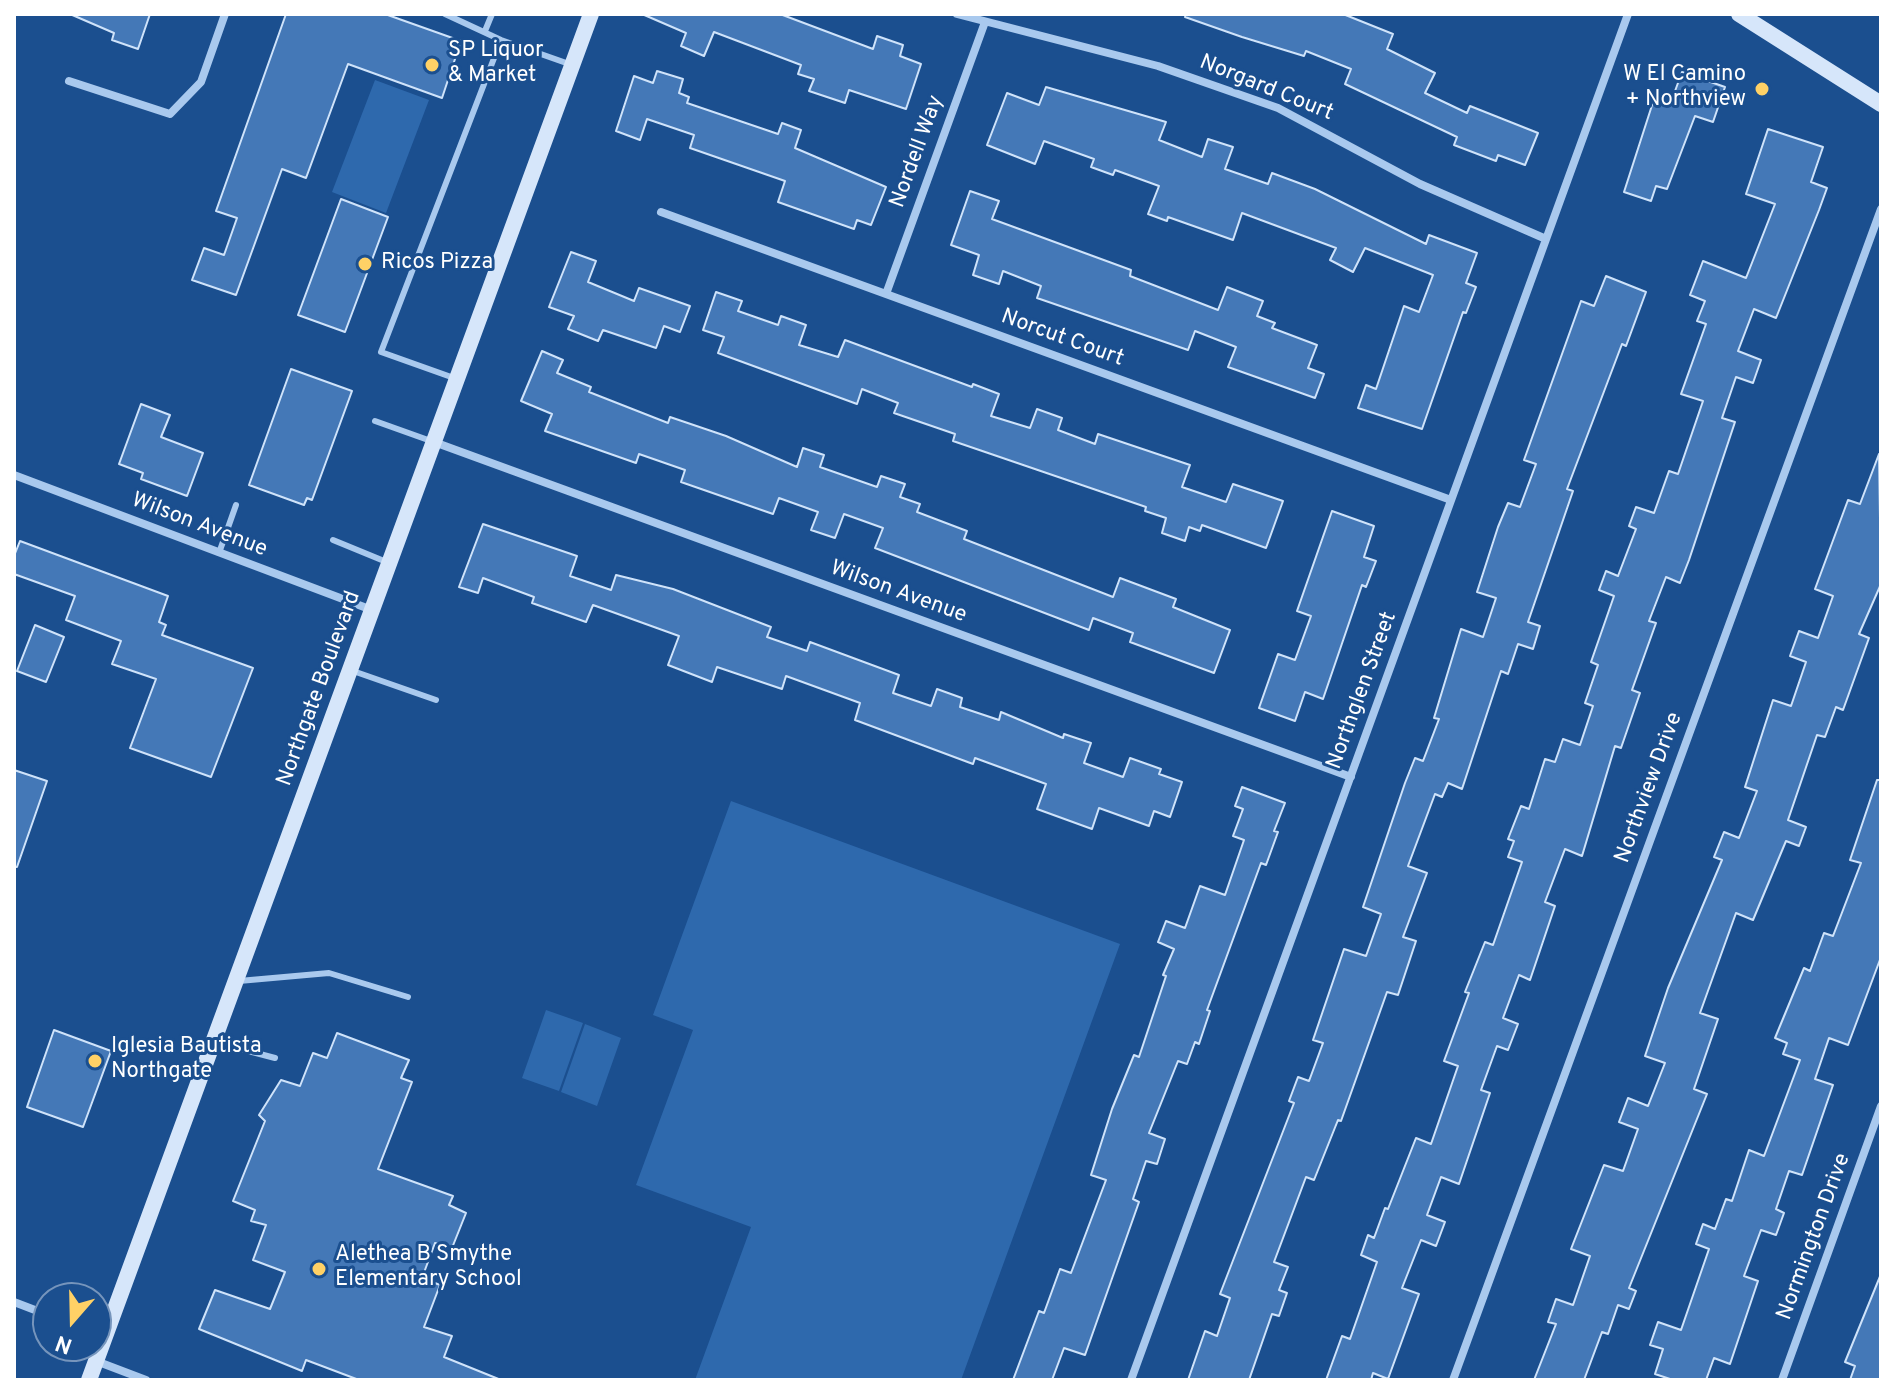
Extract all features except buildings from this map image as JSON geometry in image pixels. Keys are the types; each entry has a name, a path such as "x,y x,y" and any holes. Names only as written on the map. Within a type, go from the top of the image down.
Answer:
{"main road":[{"name":"Northgate Boulevard","path":"112,1306 214,1042 591,14"},
{"path":"1739,14 1881,104"}],"street":[{"path":"69,81 170,114 201,82 225,14"},
{"name":"Norgard Court","path":"957,14 1158,66 1278,108 1420,184 1546,239"},
{"name":"Northglen Street","path":"1131,1380 1628,14"},
{"name":"Nordell Way","path":"886,294 985,22"},
{"name":"Northview Drive","path":"1453,1380 1881,209"},
{"name":"Norcut Court","path":"661,212 1451,500"},
{"name":"Wilson Avenue","path":"434,442 1351,777"},
{"name":"Wilson Avenue","path":"14,475 372,610"},
{"name":"Normington Drive","path":"1782,1380 1881,1106"},
{"path":"99,1362 146,1380"}],"lane":[{"path":"445,14 501,40 572,65"},
{"path":"485,31 492,14"},
{"path":"457,379 381,352 501,40"},
{"path":"375,421 434,442"},
{"path":"219,553 236,505"},
{"path":"333,540 390,563"},
{"path":"350,670 436,700"},
{"path":"236,982 329,973 408,997"},
{"path":"214,1042 275,1058"}],"shaded area":[{"path":"375,80 429,100 386,213 332,192"},
{"path":"731,801 1120,944 961,1380 695,1380 751,1227 636,1185 693,1030 653,1015"},
{"path":"546,1010 583,1023 559,1091 522,1078"},
{"path":"585,1024 621,1038 597,1106 561,1092"}],"place":[{"name":"SP Liquor & Market","path":"432,65"},
{"name":"W El Camino + Northview","path":"1762,89"},
{"name":"Ricos Pizza","path":"365,264"},
{"name":"Iglesia Bautista Northgate","path":"95,1061"},
{"name":"Alethea B Smythe Elementary School","path":"319,1269"}]}
